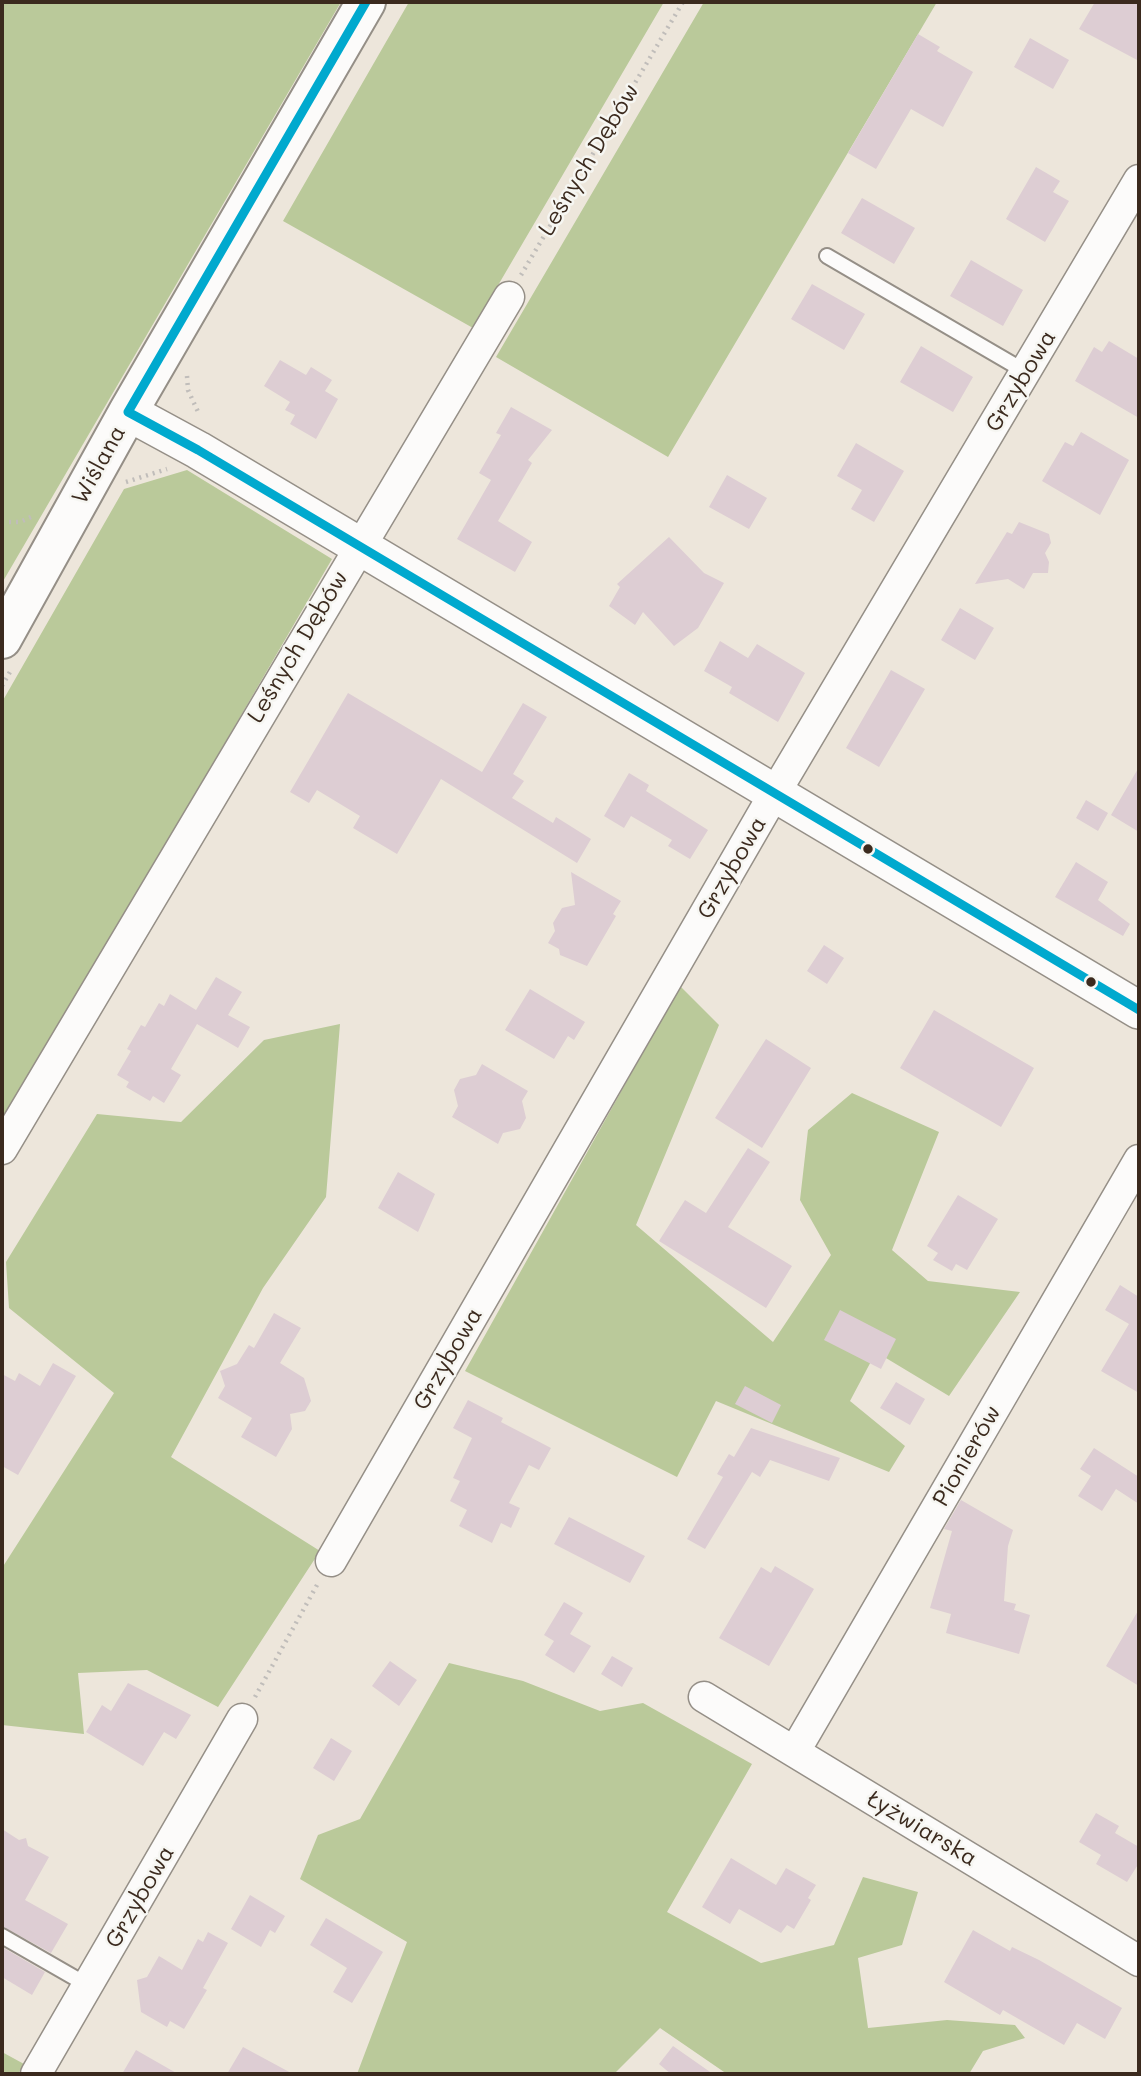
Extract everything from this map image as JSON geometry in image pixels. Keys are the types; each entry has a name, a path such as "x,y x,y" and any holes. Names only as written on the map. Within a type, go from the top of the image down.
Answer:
{"main road":[{"name":"Wiślana","path":"2,639 128,412 366,2"}],"street":[{"name":"Grzybowa","path":"331,1561 1139,180"},
{"name":"Leśnych Dębów","path":"2,1149 509,297"},
{"path":"128,412 198,450 778,793 1139,1010"},
{"name":"Pionierów","path":"795,1751 1139,1160"},
{"name":"Łyżwiarska","path":"704,1697 1139,1961"},
{"name":"Grzybowa","path":"36,2074 242,1719"}],"lane":[{"path":"827,256 1026,372"},
{"path":"2,1936 89,1986"}],"path":[{"name":"Leśnych Dębów","path":"509,297 683,2"},
{"path":"242,1719 331,1561"}],"green space":[{"path":"2,2 341,2 2,583"},
{"path":"409,2 664,2 473,328 283,221"},
{"path":"704,2 937,2 668,457 496,357"},
{"path":"187,470 332,559 2,1126 2,702 124,489"},
{"path":"680,986 719,1025 636,1225 773,1342 831,1255 800,1200 808,1130 852,1093 939,1132 892,1250 928,1281 1020,1292 949,1396 876,1352 850,1401 905,1446 889,1472 716,1401 677,1477 465,1371"},
{"path":"340,1024 326,1197 263,1288 171,1457 320,1551 218,1707 147,1670 78,1673 84,1734 2,1725 2,1568 114,1393 9,1308 6,1262 97,1114 181,1122 264,1040"},
{"path":"449,1663 523,1681 600,1711 643,1703 752,1764 667,1912 761,1963 834,1945 863,1877 918,1892 902,1945 858,1958 868,2028 947,2020 1015,2025 1025,2038 983,2051 969,2074 727,2074 660,2028 614,2074 357,2074 407,1942 300,1879 318,1835 360,1819"},
{"path":"2,2052 24,2064 18,2074 2,2074"}],"building":[{"path":"1095,2 1139,2 1139,61 1079,29"},
{"path":"918,34 940,47 937,51 973,72 943,127 911,109 876,169 848,153"},
{"path":"1030,38 1069,60 1053,89 1014,67"},
{"path":"1036,167 1060,181 1053,192 1069,201 1045,242 1006,219"},
{"path":"862,198 915,228 894,264 841,233"},
{"path":"971,260 1023,290 1003,326 950,296"},
{"path":"812,284 865,314 844,350 791,319"},
{"path":"1109,341 1139,359 1139,418 1075,381 1094,347 1102,352"},
{"path":"921,346 973,377 953,412 900,382"},
{"path":"280,360 306,375 311,367 332,380 325,391 338,399 316,439 290,424 295,415 285,410 290,402 264,386"},
{"path":"511,407 552,430 528,460 532,463 498,521 532,542 515,572 457,539 491,480 479,473 501,435 496,433"},
{"path":"1081,432 1129,460 1100,515 1042,481 1065,442 1073,446"},
{"path":"856,443 904,471 874,522 851,509 862,490 837,476"},
{"path":"727,475 767,498 749,529 709,507"},
{"path":"1019,522 1049,534 1051,543 1045,553 1049,562 1048,573 1033,573 1024,589 1008,579 975,584 1007,532 1012,534"},
{"path":"669,537 704,573 724,583 698,628 674,646 643,612 635,625 609,606 620,587 617,584"},
{"path":"960,608 994,628 975,660 941,640"},
{"path":"720,641 748,658 757,644 805,673 778,722 729,693 732,687 704,671"},
{"path":"891,670 925,689 879,767 846,748"},
{"path":"348,693 482,772 523,703 547,717 513,774 524,781 512,798 553,823 556,817 591,839 577,863 441,779 397,854 353,828 360,816 317,790 309,803 290,792"},
{"path":"1139,767 1139,832 1111,815"},
{"path":"629,773 649,785 646,791 708,830 690,859 668,846 672,840 631,816 624,828 604,816"},
{"path":"1086,800 1108,813 1098,831 1076,818"},
{"path":"1076,862 1108,882 1098,900 1130,924 1123,936 1055,897"},
{"path":"571,872 621,901 613,914 616,916 587,966 560,955 559,949 548,943 555,931 553,923 562,908 575,905"},
{"path":"824,945 844,958 827,984 807,971"},
{"path":"216,977 242,992 228,1015 250,1027 238,1048 197,1024 171,1069 181,1075 164,1103 153,1096 150,1101 126,1087 129,1082 117,1075 131,1051 127,1049 141,1025 145,1027 159,1003 164,1006 170,994 196,1010"},
{"path":"530,989 585,1022 574,1040 568,1036 554,1059 505,1030"},
{"path":"934,1010 1034,1068 1001,1127 900,1068"},
{"path":"766,1039 811,1068 762,1148 715,1118"},
{"path":"482,1064 528,1091 522,1101 526,1118 520,1129 503,1133 498,1144 452,1117 458,1106 454,1090 460,1079 476,1075"},
{"path":"748,1148 770,1162 728,1227 792,1266 766,1308 659,1241 685,1200 706,1213"},
{"path":"398,1172 435,1194 418,1232 378,1208"},
{"path":"958,1195 998,1219 967,1270 956,1264 952,1271 933,1260 938,1253 927,1246"},
{"path":"1120,1285 1139,1297 1139,1393 1101,1371 1129,1324 1105,1310"},
{"path":"840,1310 896,1339 881,1369 824,1340"},
{"path":"274,1313 301,1328 280,1363 304,1378 311,1401 305,1411 290,1414 292,1429 276,1457 241,1437 252,1418 218,1398 225,1386 220,1371 237,1364 249,1345 254,1348"},
{"path":"53,1363 76,1376 18,1475 2,1466 2,1374 15,1381 19,1373 40,1386"},
{"path":"896,1382 925,1399 910,1425 880,1408"},
{"path":"745,1386 781,1405 772,1423 735,1404"},
{"path":"468,1400 503,1418 501,1422 551,1448 539,1470 529,1465 509,1503 520,1508 511,1528 501,1523 492,1543 459,1526 467,1510 450,1501 460,1481 453,1478 472,1438 453,1428"},
{"path":"751,1428 840,1458 829,1481 770,1460 760,1477 752,1472 705,1549 687,1539 723,1477 717,1474 729,1454 734,1457"},
{"path":"1094,1448 1139,1477 1139,1504 1116,1489 1102,1511 1078,1496 1091,1476 1080,1469"},
{"path":"961,1500 1013,1530 1008,1546 1004,1601 1016,1604 1014,1610 1030,1615 1019,1654 946,1633 951,1614 930,1608 952,1531 944,1529"},
{"path":"569,1517 645,1556 630,1583 554,1544"},
{"path":"775,1566 814,1589 769,1666 719,1638 761,1567 771,1573"},
{"path":"564,1602 583,1613 570,1634 591,1646 574,1673 545,1655 554,1641 544,1635"},
{"path":"1139,1609 1139,1686 1106,1666"},
{"path":"612,1656 633,1668 622,1687 601,1674"},
{"path":"390,1661 417,1680 399,1706 372,1686"},
{"path":"128,1683 191,1715 176,1739 164,1732 143,1766 86,1732 102,1705 111,1711"},
{"path":"331,1738 352,1751 334,1781 313,1768"},
{"path":"1096,1813 1119,1826 1115,1833 1139,1847 1139,1863 1127,1882 1096,1864 1101,1855 1079,1842"},
{"path":"2,1829 19,1840 26,1838 28,1846 49,1857 25,1900 68,1924 51,1953 2,1926"},
{"path":"731,1858 776,1885 786,1868 816,1885 808,1898 811,1900 794,1929 787,1925 781,1933 739,1909 730,1924 702,1907"},
{"path":"250,1895 285,1916 275,1933 270,1930 261,1947 231,1929"},
{"path":"326,1918 383,1952 352,2003 333,1992 347,1968 310,1945"},
{"path":"973,1930 1010,1951 1012,1947 1039,1960 1122,2008 1105,2039 1077,2023 1064,2045 1003,2010 1000,2015 944,1982"},
{"path":"208,1932 228,1943 203,1988 207,1990 184,2029 170,2021 167,2027 141,2012 137,1980 147,1977 159,1956 182,1970 198,1939 203,1942"},
{"path":"2,1947 45,1972 32,1995 2,1977"},
{"path":"673,2046 713,2074 671,2074 659,2064"},
{"path":"243,2047 293,2074 227,2074"},
{"path":"136,2050 178,2074 122,2074"}],"transit line":[{"path":"128,412 366,2"},
{"path":"128,412 198,450 1139,1010"}]}
